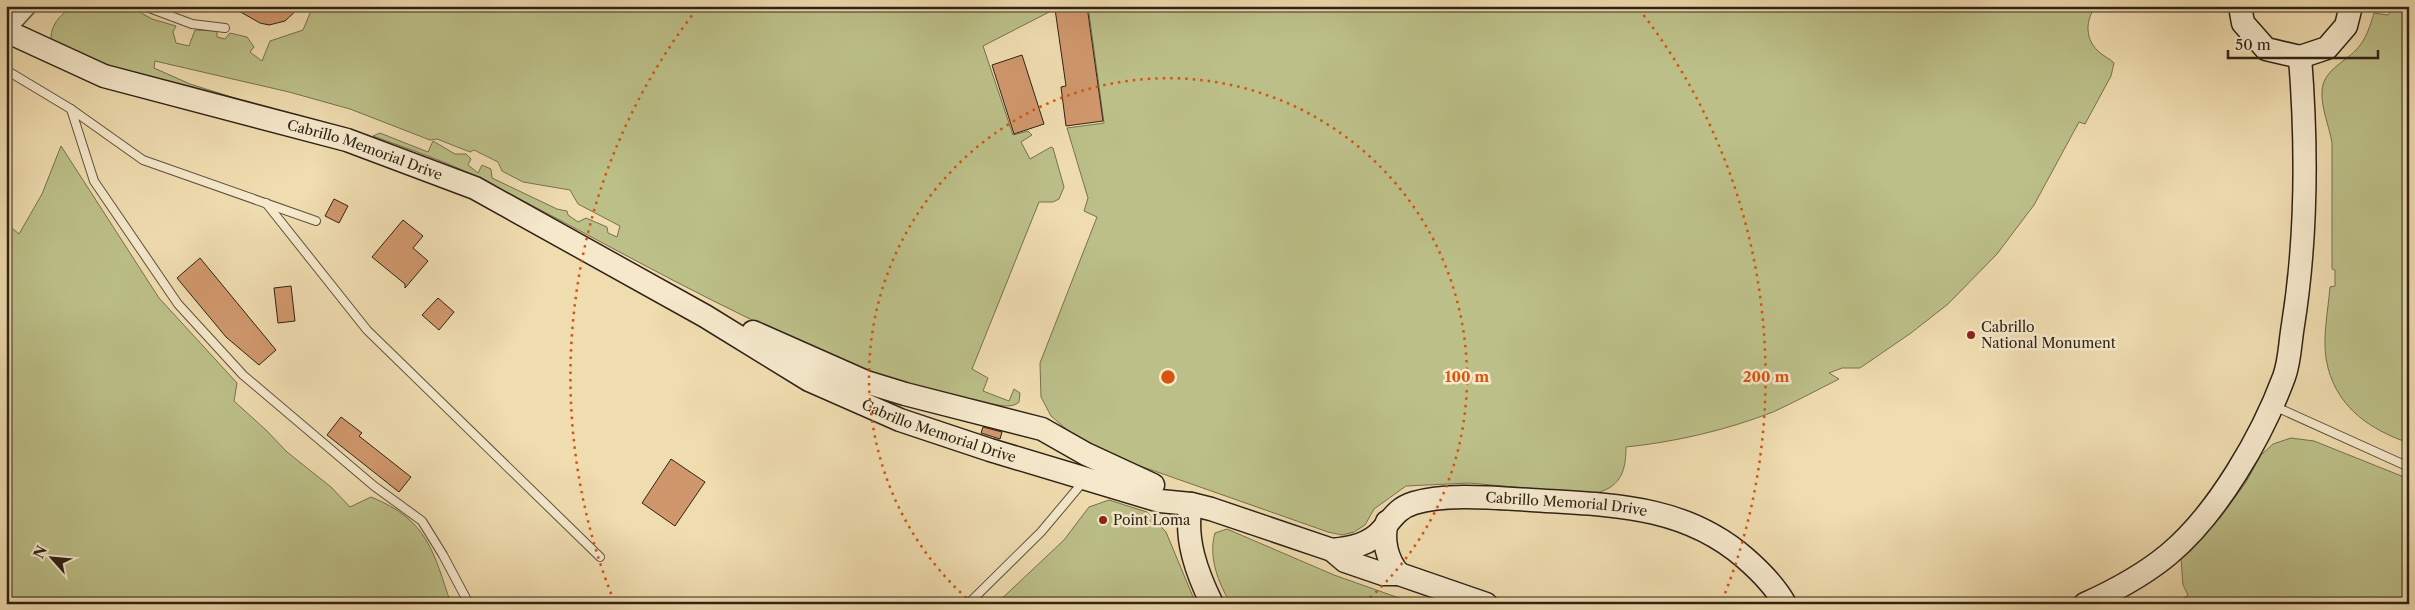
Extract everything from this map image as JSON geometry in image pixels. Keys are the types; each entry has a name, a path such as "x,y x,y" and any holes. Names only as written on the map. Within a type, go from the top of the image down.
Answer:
{"main road":[{"path":"2240,6 2243,23 2266,49 2300,57 2327,48 2346,26 2351,6"},
{"name":"Cabrillo Memorial Drive","path":"6,31 104,76 347,140 475,188 704,316 809,380 857,402 940,434 1086,479 1160,501 1190,504 1290,534 1332,550 1345,560 1383,574 1399,574 1486,604"},
{"path":"2085,604 2113,591 2169,554 2192,530 2221,496 2246,458 2285,376 2301,275 2305,117 2300,57"},
{"name":"Cabrillo Memorial Drive","path":"704,316 758,334 866,382 905,394 1042,429 1086,454 1165,490 1190,504"},
{"name":"Cabrillo Memorial Drive","path":"1332,550 1354,547 1371,539 1401,509 1414,503 1434,500 1508,499 1618,506 1676,517 1730,546 1755,567 1785,604"},
{"path":"1190,504 1187,520 1190,544 1200,577 1212,604"},
{"path":"1387,522 1385,537 1388,557 1399,574"}],"street":[{"path":"6,31 29,6"}],"lane":[{"path":"144,6 192,24 225,28"},
{"path":"6,70 71,109 143,160 316,221"},
{"path":"71,109 94,181 178,304 243,375 374,486 422,521 468,602 471,604"},
{"path":"266,203 367,330 600,557"},
{"path":"2271,405 2409,467"},
{"path":"968,604 1041,532 1086,479"}],"green space":[{"path":"73,6 129,6 152,19 176,26 173,32 176,43 189,46 195,30 217,31 217,37 225,39 230,33 247,37 254,47 250,52 262,61 270,41 303,30 313,6 1069,6 1055,9 983,46 1013,135 1028,131 1032,135 1021,142 1030,159 1051,147 1053,148 1064,187 1059,199 1053,202 1039,202 972,369 988,378 983,391 1009,401 1014,389 1020,393 1019,402 1015,405 1004,406 946,394 887,377 830,356 712,300 479,178 373,136 380,133 428,152 433,141 455,154 466,154 471,159 468,165 478,173 482,165 491,169 492,178 557,209 567,211 568,215 578,222 586,218 607,227 608,233 617,237 620,226 578,204 570,190 523,182 502,171 498,162 474,150 470,152 437,139 430,140 350,109 289,92 155,61 154,68 190,84 270,109 159,81 77,53 51,41 54,25"},
{"path":"1088,6 2096,6 2088,23 2089,35 2098,51 2114,63 2111,76 2085,124 2079,122 2034,205 1997,254 1948,304 1911,333 1860,368 1842,368 1829,373 1839,379 1773,412 1738,424 1663,442 1626,447 1626,457 1622,472 1615,484 1593,494 1469,483 1406,486 1374,509 1365,525 1354,532 1342,535 1328,532 1126,461 1073,435 1051,416 1041,397 1040,363 1097,217 1084,211 1088,198 1067,128 1104,123"},
{"path":"2394,6 2409,6 2409,443 2382,432 2358,416 2348,406 2333,382 2328,368 2325,348 2330,287 2335,286 2335,270 2332,269 2332,143 2323,104 2323,84 2334,68 2351,55 2362,42 2374,13 2388,15"},
{"path":"61,146 159,298 237,383 234,401 287,452 331,487 350,507 371,497 390,506 417,527 433,553 451,604 6,604 6,223 19,234 42,194"},
{"path":"2291,438 2314,441 2409,479 2409,604 2176,604 2188,595 2183,585 2181,559 2220,518 2246,482 2261,455 2273,444"},
{"path":"1109,500 1147,512 1166,532 1196,604 996,604 1064,540 1089,507"},
{"path":"1227,529 1334,575 1416,604 1231,604 1218,578 1213,551 1215,533"}],"building":[{"path":"230,6 301,6 285,21 269,25 260,23"},
{"path":"1087,6 1103,121 1066,126 1061,87 1066,86 1055,9"},
{"path":"1022,55 1044,124 1014,134 992,65"},
{"path":"334,199 348,206 339,223 325,216"},
{"path":"403,220 423,236 413,248 428,261 405,288 405,284 372,257"},
{"path":"200,258 276,350 259,365 226,337 177,278"},
{"path":"291,286 295,321 278,323 274,288"},
{"path":"438,298 454,312 439,330 422,315"},
{"path":"341,417 362,433 359,436 411,477 399,492 327,435"},
{"path":"983,427 1002,432 1000,439 981,433"},
{"path":"671,459 705,482 675,526 642,503"}],"place":[{"name":"Cabrillo National Monument","path":"1971,335"},
{"name":"Point Loma","path":"1103,520"}]}
